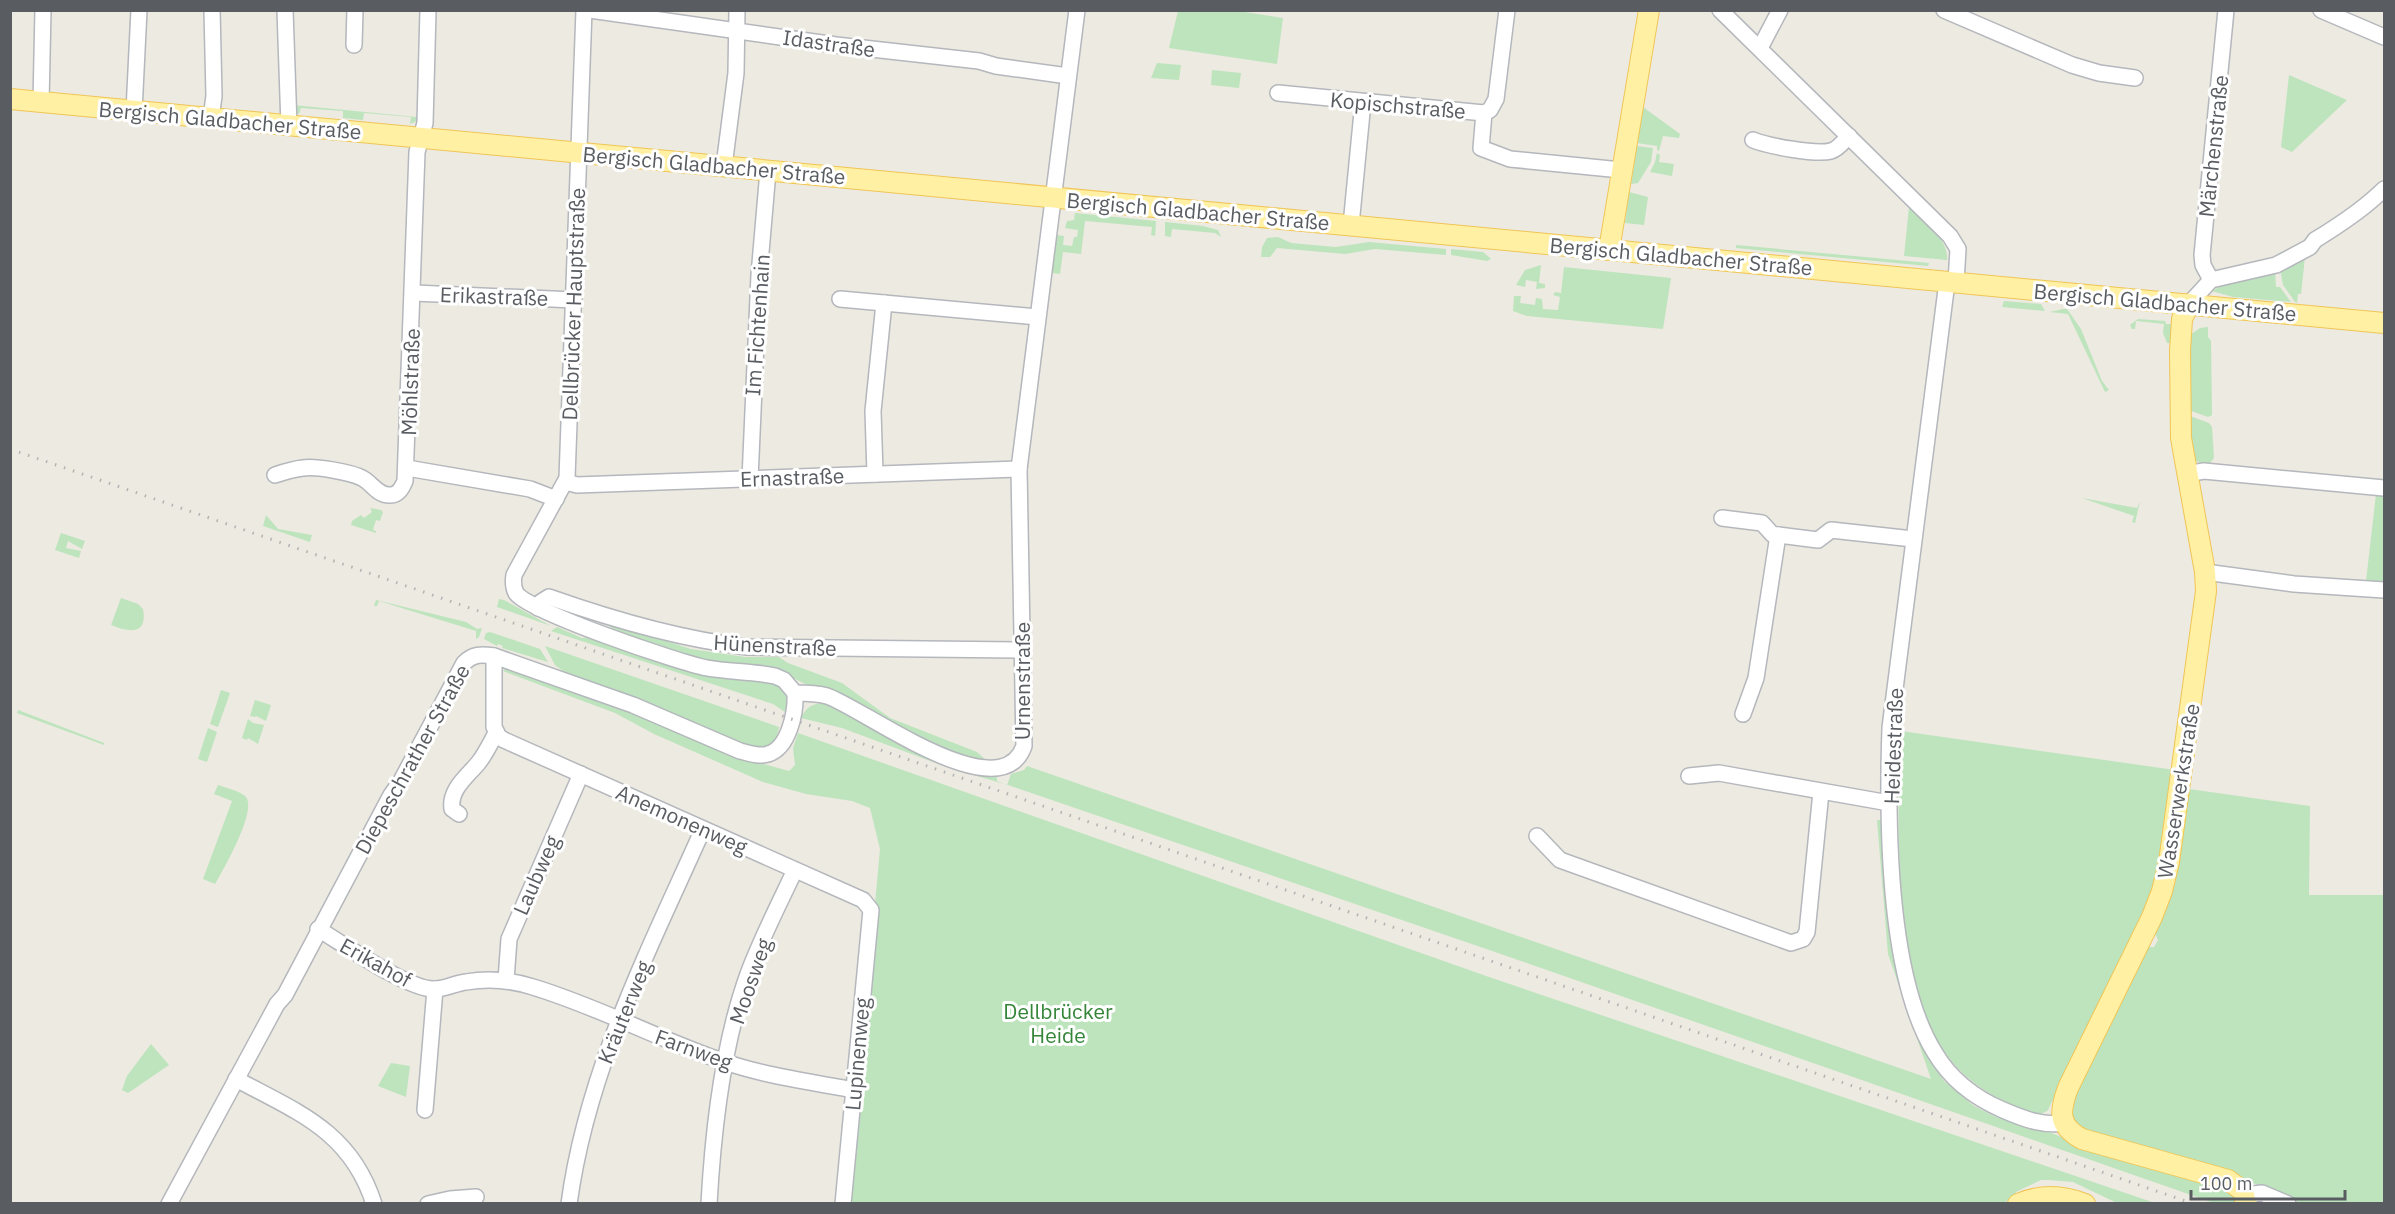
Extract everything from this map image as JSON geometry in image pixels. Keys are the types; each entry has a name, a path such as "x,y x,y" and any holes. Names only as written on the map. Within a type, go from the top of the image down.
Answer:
{"main road":[{"path":"1609,250 1649,10"},
{"name":"Bergisch Gladbacher Straße","path":"10,99 2385,323"},
{"name":"Wasserwerkstraße","path":"2064,1123 2062,1107 2068,1088 2152,917 2166,877 2204,612 2205,572 2181,438 2180,351 2182,320 2189,304"},
{"path":"2064,1123 2072,1133 2087,1141 2228,1180 2240,1187 2246,1199"},
{"path":"2018,1203 2048,1196 2085,1203"}],"street":[{"path":"41,102 43,10"},
{"path":"134,111 139,10"},
{"path":"211,118 214,96 212,10"},
{"path":"285,10 289,126"},
{"path":"354,45 355,10"},
{"name":"Möhlstraße","path":"275,475 309,467 355,475 369,483 380,494 387,496 394,495 401,489 407,468 417,152 425,123 428,10"},
{"name":"Dellbrücker Hauptstraße","path":"538,608 520,597 513,585 514,575 566,482 584,10"},
{"name":"Idastraße","path":"590,10 883,51 979,61 996,66 1068,76"},
{"path":"724,166 736,73 737,10"},
{"name":"Urnenstraße","path":"795,693 828,696 925,749 985,768 998,768 1017,758 1024,746 1019,470 1077,10"},
{"path":"1484,113 1490,110 1496,99 1507,10"},
{"name":"Heidestraße","path":"1720,10 1955,242 1958,256 1951,282 1893,693 1888,772 1895,906 1903,963 1915,1010 1935,1054 1963,1087 1984,1101 2040,1124 2064,1123"},
{"path":"1760,48 1780,10"},
{"path":"1944,10 1963,14 2072,65 2099,73 2135,78"},
{"name":"Märchenstraße","path":"2211,280 2203,265 2202,255 2226,10"},
{"path":"2322,10 2385,37"},
{"name":"Kopischstraße","path":"1278,93 1484,113 1481,148 1503,158 1621,170"},
{"path":"1351,225 1363,102"},
{"path":"1752,140 1778,147 1829,152 1837,148 1849,136"},
{"name":"Im Fichtenhain","path":"750,479 759,275 768,171"},
{"path":"2189,304 2211,280 2276,265 2310,247 2315,240 2382,196"},
{"name":"Erikastraße","path":"414,293 574,300"},
{"path":"840,299 1037,317"},
{"path":"875,474 873,411 884,303"},
{"path":"407,468 530,489 556,499"},
{"name":"Ernastraße","path":"566,482 577,485 1019,470"},
{"path":"2186,474 2204,471 2385,488"},
{"path":"1722,518 1762,522 1773,535 1818,540 1831,530 1913,539"},
{"path":"1743,714 1756,678 1778,535"},
{"path":"2205,572 2294,584 2385,590"},
{"name":"Hünenstraße","path":"538,608 541,602 549,597 603,617 705,642 747,647 1023,650"},
{"path":"538,608 563,620 682,662 706,668 775,676 784,680 795,693"},
{"name":"Diepeschrather Straße","path":"169,1203 277,1004 285,995 318,929 464,663 474,655 494,656 633,705 740,751 756,755 767,755 776,750 784,741 794,709 795,693"},
{"path":"459,814 452,809 451,801 465,776 479,762 496,733 494,656"},
{"name":"Anemonenweg","path":"496,733 504,740 868,904"},
{"path":"1689,776 1719,773 1890,803"},
{"name":"Laubweg","path":"506,980 509,939 581,774"},
{"path":"1537,836 1560,860 1791,943 1803,939 1807,932 1821,792"},
{"name":"Kräuterweg","path":"569,1203 583,1131 598,1075 618,1020 703,829"},
{"name":"Moosweg","path":"709,1203 711,1162 735,1018 748,974 795,870"},
{"name":"Lupinenweg","path":"843,1203 871,910 868,904"},
{"name":"Erikahof","path":"318,929 399,977 422,987 435,989 467,981 506,980"},
{"name":"Farnweg","path":"506,980 566,998 726,1062 787,1078 854,1090"},
{"name":"Erikahof","path":"426,1110 435,989"},
{"path":"236,1079 297,1112 332,1136 358,1166 374,1203"},
{"path":"2246,1199 2262,1193 2288,1203"},
{"path":"428,1203 476,1197"}],"green space":[{"path":"1232,10 1283,18 1277,64 1169,48 1178,11"},
{"path":"1157,63 1181,65 1179,80 1151,78"},
{"path":"1212,70 1241,73 1239,88 1211,85"},
{"path":"2289,75 2347,100 2292,152 2281,147"},
{"path":"293,105 417,117 417,121 410,124 411,117 364,113 363,120 343,118 343,111 301,108 299,114 294,112"},
{"path":"1643,107 1680,134 1679,138 1663,136 1659,151 1657,146 1637,143"},
{"path":"1637,146 1653,148 1651,162 1638,183 1631,184"},
{"path":"1657,153 1660,155 1659,162 1674,164 1672,176 1650,172"},
{"path":"1629,192 1648,197 1644,225 1625,223"},
{"path":"1909,207 1940,238 1947,252 1947,260 1904,256"},
{"path":"1075,213 1156,221 1155,236 1151,235 1152,227 1085,221 1081,254 1063,252 1060,274 1052,273 1057,235 1064,236 1063,245 1072,246 1074,237 1077,237 1078,230 1065,228 1067,221 1074,220"},
{"path":"1165,222 1218,230 1221,237 1215,233 1172,229 1171,237 1165,236"},
{"path":"1278,237 1291,243 1336,247 1369,242 1446,249 1446,255 1375,249 1345,254 1277,248 1270,257 1261,257 1262,247 1267,238"},
{"path":"1736,245 1929,263 1928,266 1736,248"},
{"path":"1451,249 1483,252 1491,259 1487,261 1451,255"},
{"path":"2305,257 2301,294 2298,294 2297,303 2283,285 2280,269"},
{"path":"1541,265 1539,283 1545,284 1545,288 1536,289 1537,282 1526,280 1525,287 1516,285 1525,270"},
{"path":"1564,267 1671,278 1663,329 1527,316 1513,311 1514,296 1521,296 1520,303 1535,305 1536,298 1542,299 1543,309 1558,310 1560,297 1553,295 1555,292 1561,293"},
{"path":"2275,270 2276,287 2280,287 2291,302 2233,297 2212,291 2219,287"},
{"path":"2004,301 2041,304 2045,311 2002,307"},
{"path":"2067,309 2081,329 2102,381 2109,390 2105,392 2068,314 2050,312"},
{"path":"2138,319 2165,321 2166,324 2171,324 2171,343 2167,343 2163,333 2164,324 2136,321 2135,329 2132,329 2130,325"},
{"path":"2208,327 2208,337 2211,341 2212,415 2208,417 2186,409 2190,335 2200,328"},
{"path":"2187,415 2209,423 2212,427 2214,458 2209,464 2193,459"},
{"path":"2376,494 2384,495 2384,582 2366,581"},
{"path":"2082,498 2137,508 2140,501 2135,523 2132,522 2134,516"},
{"path":"370,508 383,512 380,521 376,520 373,530 376,533 351,525 352,521 361,515 364,518 372,512"},
{"path":"266,515 278,529 312,535 310,542 263,526"},
{"path":"61,533 85,541 82,549 68,541 66,548 81,551 79,558 55,550"},
{"path":"121,598 138,604 143,609 144,618 140,628 130,630 111,625"},
{"path":"499,599 504,600 551,626 497,607"},
{"path":"376,600 466,622 477,629 482,628 476,639 476,631 379,601 377,606 374,606"},
{"path":"605,624 691,649 745,657 779,657 788,663 842,683 890,718 977,752 987,761 943,752 824,689 805,684 780,671 717,664 680,656 620,633"},
{"path":"557,627 582,638 590,637 779,685 786,697 785,712 773,704 551,631"},
{"path":"490,632 540,649 548,662 502,648 503,646 498,644 497,646 484,639 486,633"},
{"path":"545,646 779,727 777,735 773,742 763,748 740,743 654,706 567,674 555,665"},
{"name":"Dellbrücker Heide","path":"506,668 643,713 746,759 789,771 795,765 793,748 798,733 1489,977 2155,1203 2117,1203 2073,1182 2041,1180 2016,1192 2015,1197 2001,1204 848,1203 880,849 870,808 852,801 806,794 763,782 654,734 615,713 503,671"},
{"path":"221,690 230,693 218,727 210,724"},
{"path":"255,700 271,705 266,721 250,716"},
{"path":"823,703 966,769 997,777 997,781 1004,784 949,768 842,728 801,718 810,707"},
{"path":"18,710 104,743 104,745 17,713"},
{"path":"248,719 253,723 264,725 258,744 248,738 247,740 242,738"},
{"path":"208,728 217,732 207,762 198,759"},
{"path":"1901,731 2175,770 2158,876 2145,911 2048,1110 2044,1113 2027,1112 1995,1097 1975,1084 1942,1049 1923,1007 1913,971 1901,888 1899,766"},
{"path":"1027,766 1931,1079 1888,954 1877,820 1886,820 1911,1011 1931,1062 1944,1081 1974,1106 1996,1117 2033,1126 2093,1149 2223,1185 2236,1197 2238,1203 2214,1203 1495,952 1007,785 1011,774 1024,770"},
{"path":"218,785 242,794 248,803 244,825 215,884 203,879 232,801 214,794"},
{"path":"2189,789 2310,806 2309,895 2384,895 2384,1203 2301,1203 2233,1175 2079,1129 2070,1114 2072,1102 2147,947 2154,947 2158,940 2155,933 2175,884"},
{"path":"151,1044 169,1065 128,1093 122,1090 127,1076"},
{"path":"391,1063 410,1066 406,1097 378,1086"}],"railway":[{"path":"10,449 2194,1204"}]}
